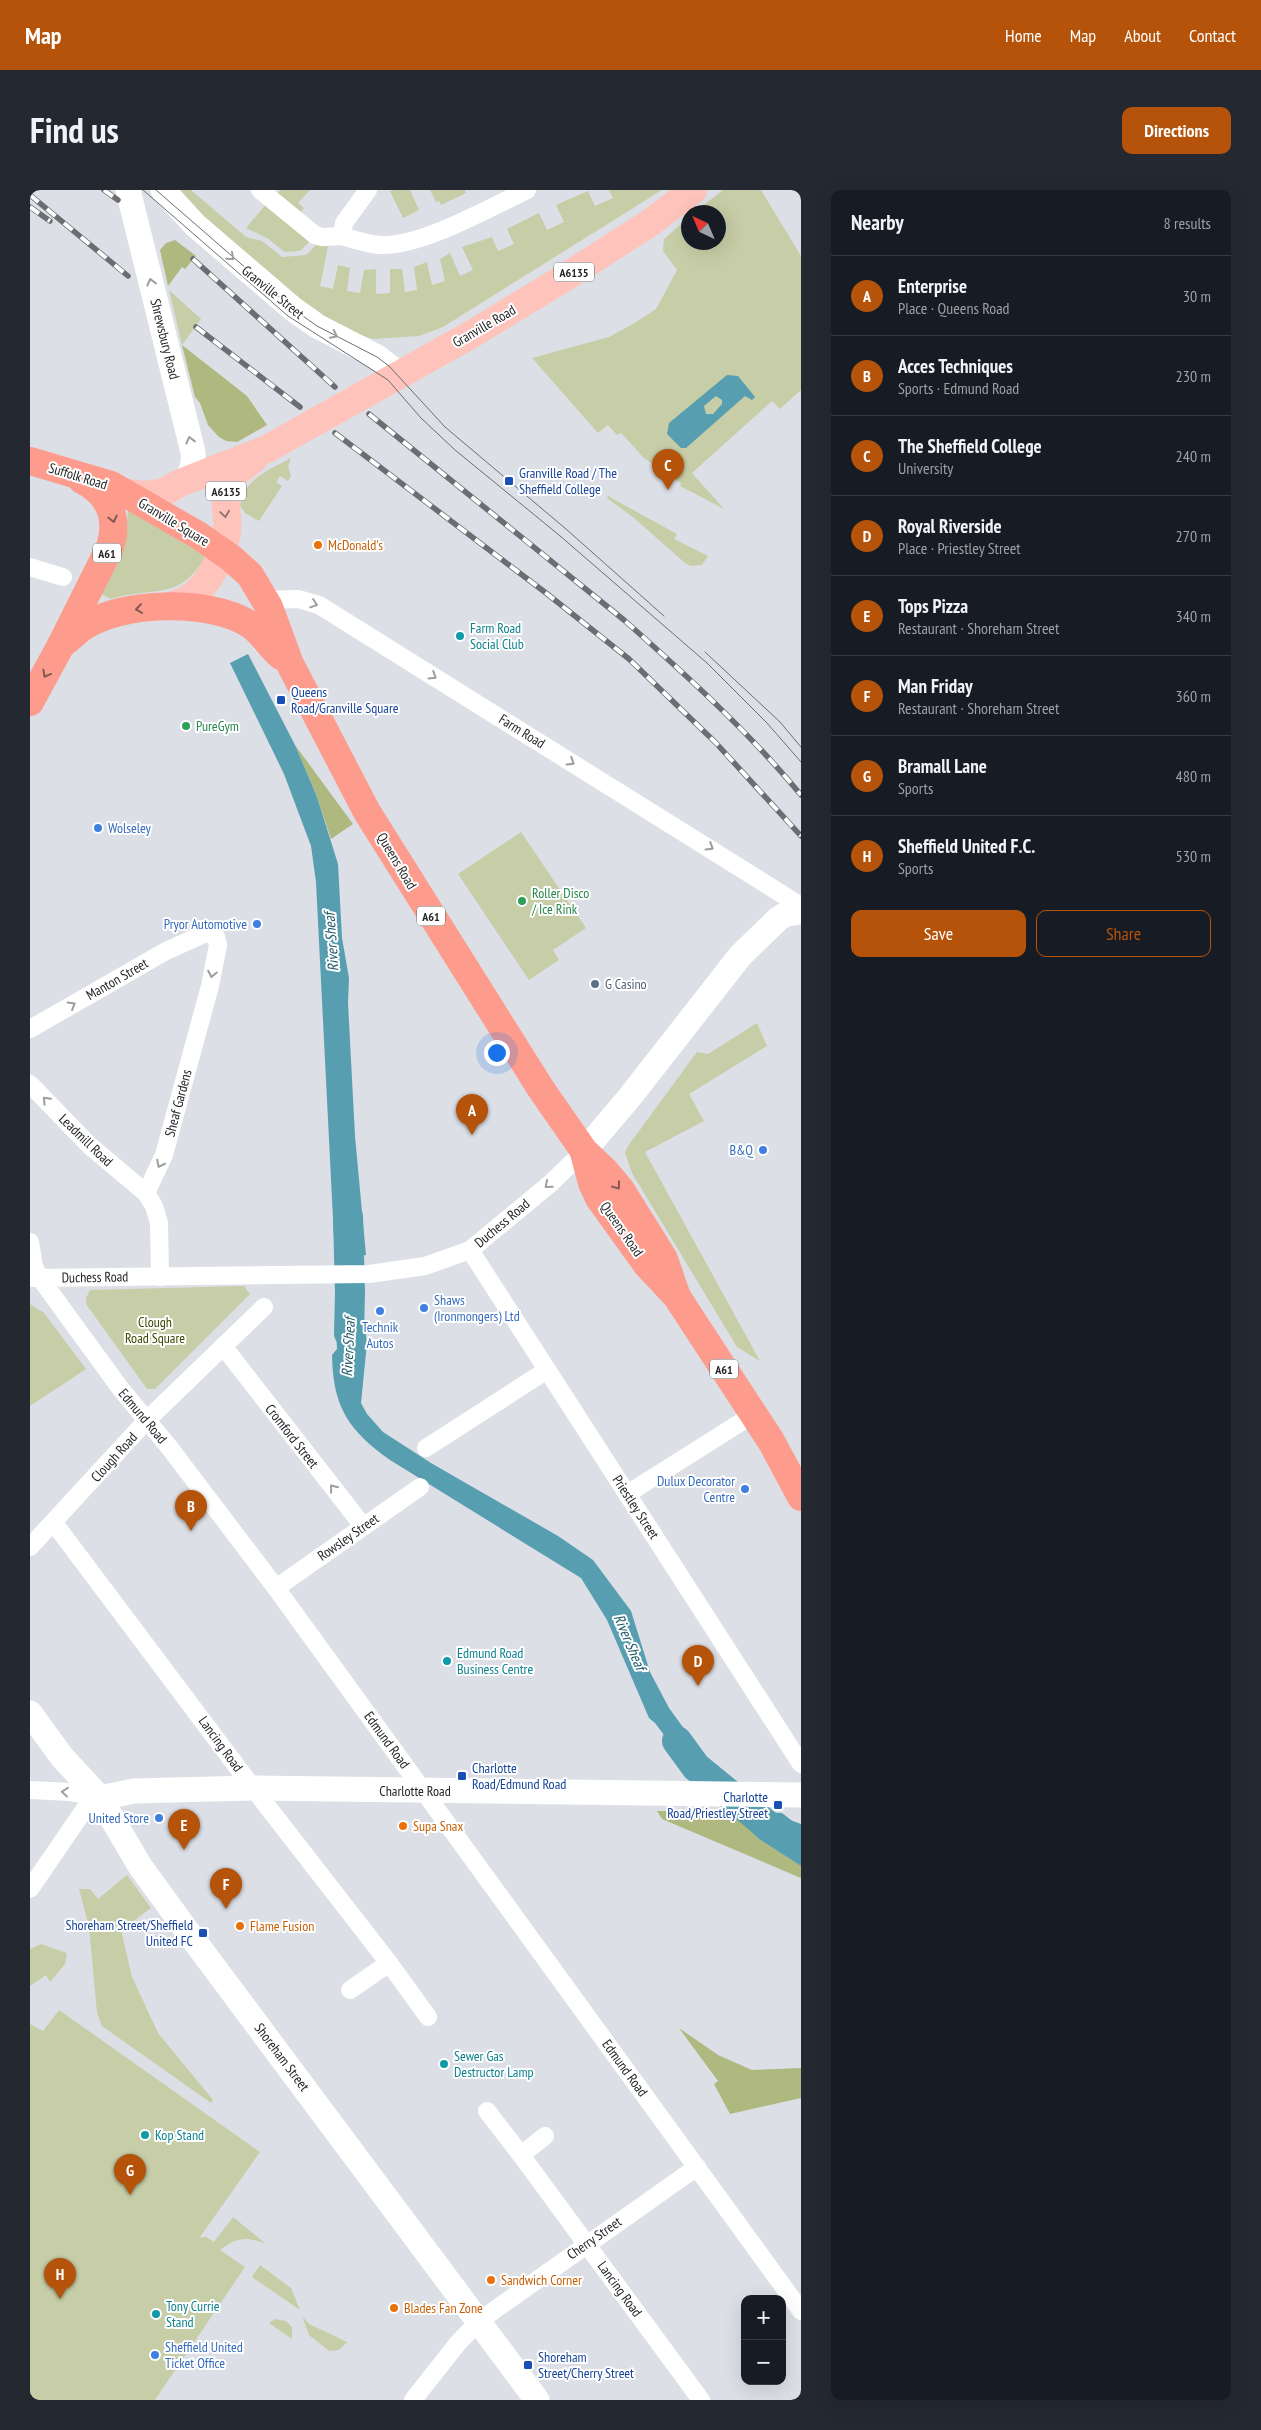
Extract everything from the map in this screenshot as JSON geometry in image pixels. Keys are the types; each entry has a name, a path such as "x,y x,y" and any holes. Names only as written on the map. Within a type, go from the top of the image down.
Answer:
{"highway":[{"name":"Suffolk Road","path":"30,461 110,485 126,493"},
{"name":"A61","path":"30,702 110,547 115,522 114,515 100,493 88,483 69,473"},
{"name":"Granville Square","path":"126,493 222,551 242,568"},
{"name":"Queens Road","path":"242,568 250,576 266,600 290,664 352,786 400,868 516,1050 584,1151 606,1172 621,1190 664,1259 677,1297 772,1441 801,1497"},
{"name":"Granville Square","path":"61,645 84,626 109,616 170,606"},
{"name":"Queens Road","path":"170,606 201,608 247,623 290,664"},
{"name":"Queens Road","path":"772,1441 801,1474"}],"main road":[{"name":"Granville Road","path":"222,551 227,530 224,503 228,483 234,474 267,449 472,334 559,281 650,223 693,190"},
{"name":"Granville Road","path":"126,493 145,495 164,492 267,449"},
{"name":"Granville Square","path":"170,606 188,599 200,588 217,563 222,551"}],"street":[{"name":"Shrewsbury Road","path":"128,190 193,452 194,462 190,475 180,484"},
{"name":"Granville Street","path":"162,190 195,226 293,309 316,326 377,357 398,374"},
{"path":"260,190 315,235 322,237 342,236 364,244 382,245 426,237 527,190"},
{"path":"342,236 344,222 368,190"},
{"path":"30,567 63,577"},
{"name":"Farm Road","path":"266,600 298,600 319,605 801,906"},
{"path":"767,932 774,910 770,887"},
{"name":"Duchess Road","path":"35,1278 370,1274 425,1266 470,1250 551,1183 584,1151 629,1098 740,956 786,914 801,912"},
{"path":"767,932 780,927 801,924"},
{"name":"Manton Street","path":"30,1029 166,951 206,933"},
{"name":"Sheaf Gardens","path":"146,1193 164,1155 210,986 218,945 216,937 206,933"},
{"name":"Leadmill Road","path":"30,1084 90,1146 146,1193"},
{"path":"146,1193 154,1206 159,1223 160,1277"},
{"name":"Edmund Road","path":"30,1242 35,1278 276,1588 801,2311"},
{"name":"Priestley Street","path":"470,1250 801,1764"},
{"name":"Clough Road","path":"30,1547 147,1420 264,1307"},
{"name":"Cromford Street","path":"223,1346 363,1526"},
{"path":"426,1448 547,1370"},
{"path":"627,1494 754,1414"},
{"name":"Rowsley Street","path":"276,1588 420,1487"},
{"name":"Lancing Road","path":"54,1523 253,1788 390,1963 428,2017"},
{"name":"Shoreham Street","path":"30,1713 62,1757 100,1798 140,1866 537,2400"},
{"name":"Charlotte Road","path":"30,1790 70,1792 100,1798 134,1791 253,1788 801,1795"},
{"path":"30,1890 84,1810 100,1798"},
{"path":"350,1990 390,1963"},
{"name":"Lancing Road","path":"487,2111 701,2400"},
{"path":"521,2155 545,2136"},
{"name":"Cherry Street","path":"413,2400 478,2321 697,2167"}],"green space":[{"path":"173,190 191,190 246,237 262,241 282,257 306,255 318,243 328,247 320,286 333,289 338,265 350,268 347,291 360,293 364,270 376,269 376,294 390,293 390,269 402,269 405,292 417,290 414,267 427,262 432,285 445,281 440,259 450,253 460,276 473,270 462,247 492,237 498,251 514,244 507,229 539,213 547,230 564,222 556,205 588,191 595,206 613,198 609,190 662,190 443,327 419,336 373,339 330,325"},
{"path":"280,190 310,190 298,203 304,208 301,211 307,217 305,220 276,195"},
{"path":"410,190 419,210 403,218 390,191"},
{"path":"430,190 465,190 466,193 441,205 439,201 436,202"},
{"path":"723,190 761,190 801,256 801,390 780,409 772,401 692,473 724,509 680,486 681,483 644,458 621,433 617,435 608,425 598,433 532,358 609,337 656,309 677,270 663,251 664,239 681,224 681,250 726,250 726,205 704,205"},
{"path":"267,203 311,240 300,251 285,252 267,238 246,228"},
{"path":"175,240 196,256 185,269 182,267 168,286 160,250 166,243"},
{"path":"169,290 201,319 182,345"},
{"path":"182,345 247,396 267,425 237,442 226,441 219,437 208,425 200,403 195,397"},
{"path":"291,458 288,466 291,476 288,481 280,476 276,482 282,486 259,521 245,513 240,506 242,497 252,482 266,471"},
{"path":"608,496 677,534 674,539 708,556 702,565 691,566 685,563 634,518 607,498"},
{"path":"128,508 207,555 186,580 176,586 165,590 111,599 99,593 123,543"},
{"path":"295,745 353,824 331,839 317,797"},
{"name":"Roller Disco / Ice Rink","path":"521,832 586,928 553,950 559,960 529,980 458,874"},
{"path":"757,1023 767,1046 689,1094 704,1121 645,1152 760,1361 737,1347 632,1173 625,1153 628,1146 697,1052 708,1054"},
{"name":"Clough Road Square","path":"244,1286 250,1294 155,1389 147,1389 86,1304 86,1298 90,1290"},
{"path":"30,1304 44,1313 86,1369 30,1406"},
{"path":"657,1811 730,1811 759,1839 801,1866 801,1878 662,1819"},
{"path":"127,1875 151,1908 121,1930 132,1977 158,2033 213,2100 211,2103 102,2026 97,2013 89,1926 79,1889 90,1889 98,1899"},
{"path":"41,1944 67,1953 65,1964 50,1982 46,1975 30,1986 30,1949"},
{"path":"59,2010 260,2152 200,2237 203,2238 205,2236 214,2242 233,2217 266,2244 242,2239 231,2242 220,2250 245,2267 155,2400 30,2400 30,2024 43,2031"},
{"path":"679,2028 718,2055 752,2070 801,2068 801,2098 730,2114 714,2084 718,2081"},
{"path":"260,2265 291,2288 300,2310 252,2277"},
{"path":"302,2316 309,2324 347,2342 339,2350 329,2351 309,2335"},
{"path":"275,2319 286,2321 292,2327 292,2339 269,2323"}],"water":[{"path":"727,375 738,376 755,397 752,400 745,396 686,448 681,448 667,434 669,423","holes":["716,396 722,400 722,404 713,414 706,414 704,406"]},
{"path":"248,654 295,745 317,797 338,864 342,938 349,978 348,1003 355,1136 366,1255 335,1258 316,882 311,846 284,774 230,663"},
{"path":"360,1292 367,1343 361,1403 367,1414 383,1432 431,1463 558,1536 593,1560 631,1611 650,1672 669,1708 717,1774 692,1772 655,1723 649,1718 607,1620 581,1578 390,1460 375,1449 353,1427 340,1403 333,1373 332,1355 337,1349 336,1329 340,1293"},
{"path":"730,1811 782,1813 801,1828 801,1866 759,1839"}],"waterway":[{"name":"River Sheaf","path":"348,1217 349,1333"},
{"name":"River Sheaf","path":"677,1741 696,1767 773,1830 801,1840"}],"tram line":[{"path":"143,190 288,316 388,380 421,418 455,450 559,535 707,663 767,723 801,762"},
{"path":"156,190 293,309 317,326 377,357 389,366 445,427 566,529 664,616"},
{"path":"705,652 780,722 801,747"}],"railway":[{"path":"104,190 118,200"},
{"path":"30,195 128,276"},
{"path":"30,207 50,221"},
{"path":"193,259 335,387"},
{"path":"196,327 300,407"},
{"path":"369,414 624,620 738,726 801,795"},
{"path":"335,433 546,593 629,659 715,742 801,836"}],"place":[{"name":"Granville Road / The Sheffield College","path":"509,481"},
{"name":"The Sheffield College","path":"668,490"},
{"name":"McDonald's","path":"318,545"},
{"name":"Farm Road Social Club","path":"460,636"},
{"name":"Queens Road/Granville Square","path":"281,700"},
{"name":"PureGym","path":"186,726"},
{"name":"Wolseley","path":"98,828"},
{"name":"Roller Disco / Ice Rink","path":"522,901"},
{"name":"Pryor Automotive","path":"257,924"},
{"name":"G Casino","path":"595,984"},
{"name":"Enterprise","path":"472,1135"},
{"name":"B&Q","path":"763,1150"},
{"name":"Shaws (Ironmongers) Ltd","path":"424,1308"},
{"name":"Technik Autos","path":"380,1311"},
{"name":"Dulux Decorator Centre","path":"745,1489"},
{"name":"Acces Techniques","path":"191,1531"},
{"name":"Edmund Road Business Centre","path":"447,1661"},
{"name":"Royal Riverside","path":"698,1686"},
{"name":"Charlotte Road/Edmund Road","path":"462,1776"},
{"name":"Charlotte Road/Priestley Street","path":"778,1805"},
{"name":"United Store","path":"159,1818"},
{"name":"Supa Snax","path":"403,1826"},
{"name":"Tops Pizza","path":"184,1850"},
{"name":"Man Friday","path":"226,1909"},
{"name":"Flame Fusion","path":"240,1926"},
{"name":"Shoreham Street/Sheffield United FC","path":"203,1933"},
{"name":"Sewer Gas Destructor Lamp","path":"444,2064"},
{"name":"Kop Stand","path":"145,2135"},
{"name":"Bramall Lane","path":"130,2195"},
{"name":"Sandwich Corner","path":"491,2280"},
{"name":"Sheffield United F.C.","path":"60,2299"},
{"name":"Blades Fan Zone","path":"394,2308"},
{"name":"Tony Currie Stand","path":"156,2314"},
{"name":"Sheffield United Ticket Office","path":"155,2355"},
{"name":"Shoreham Street/Cherry Street","path":"528,2365"}]}
